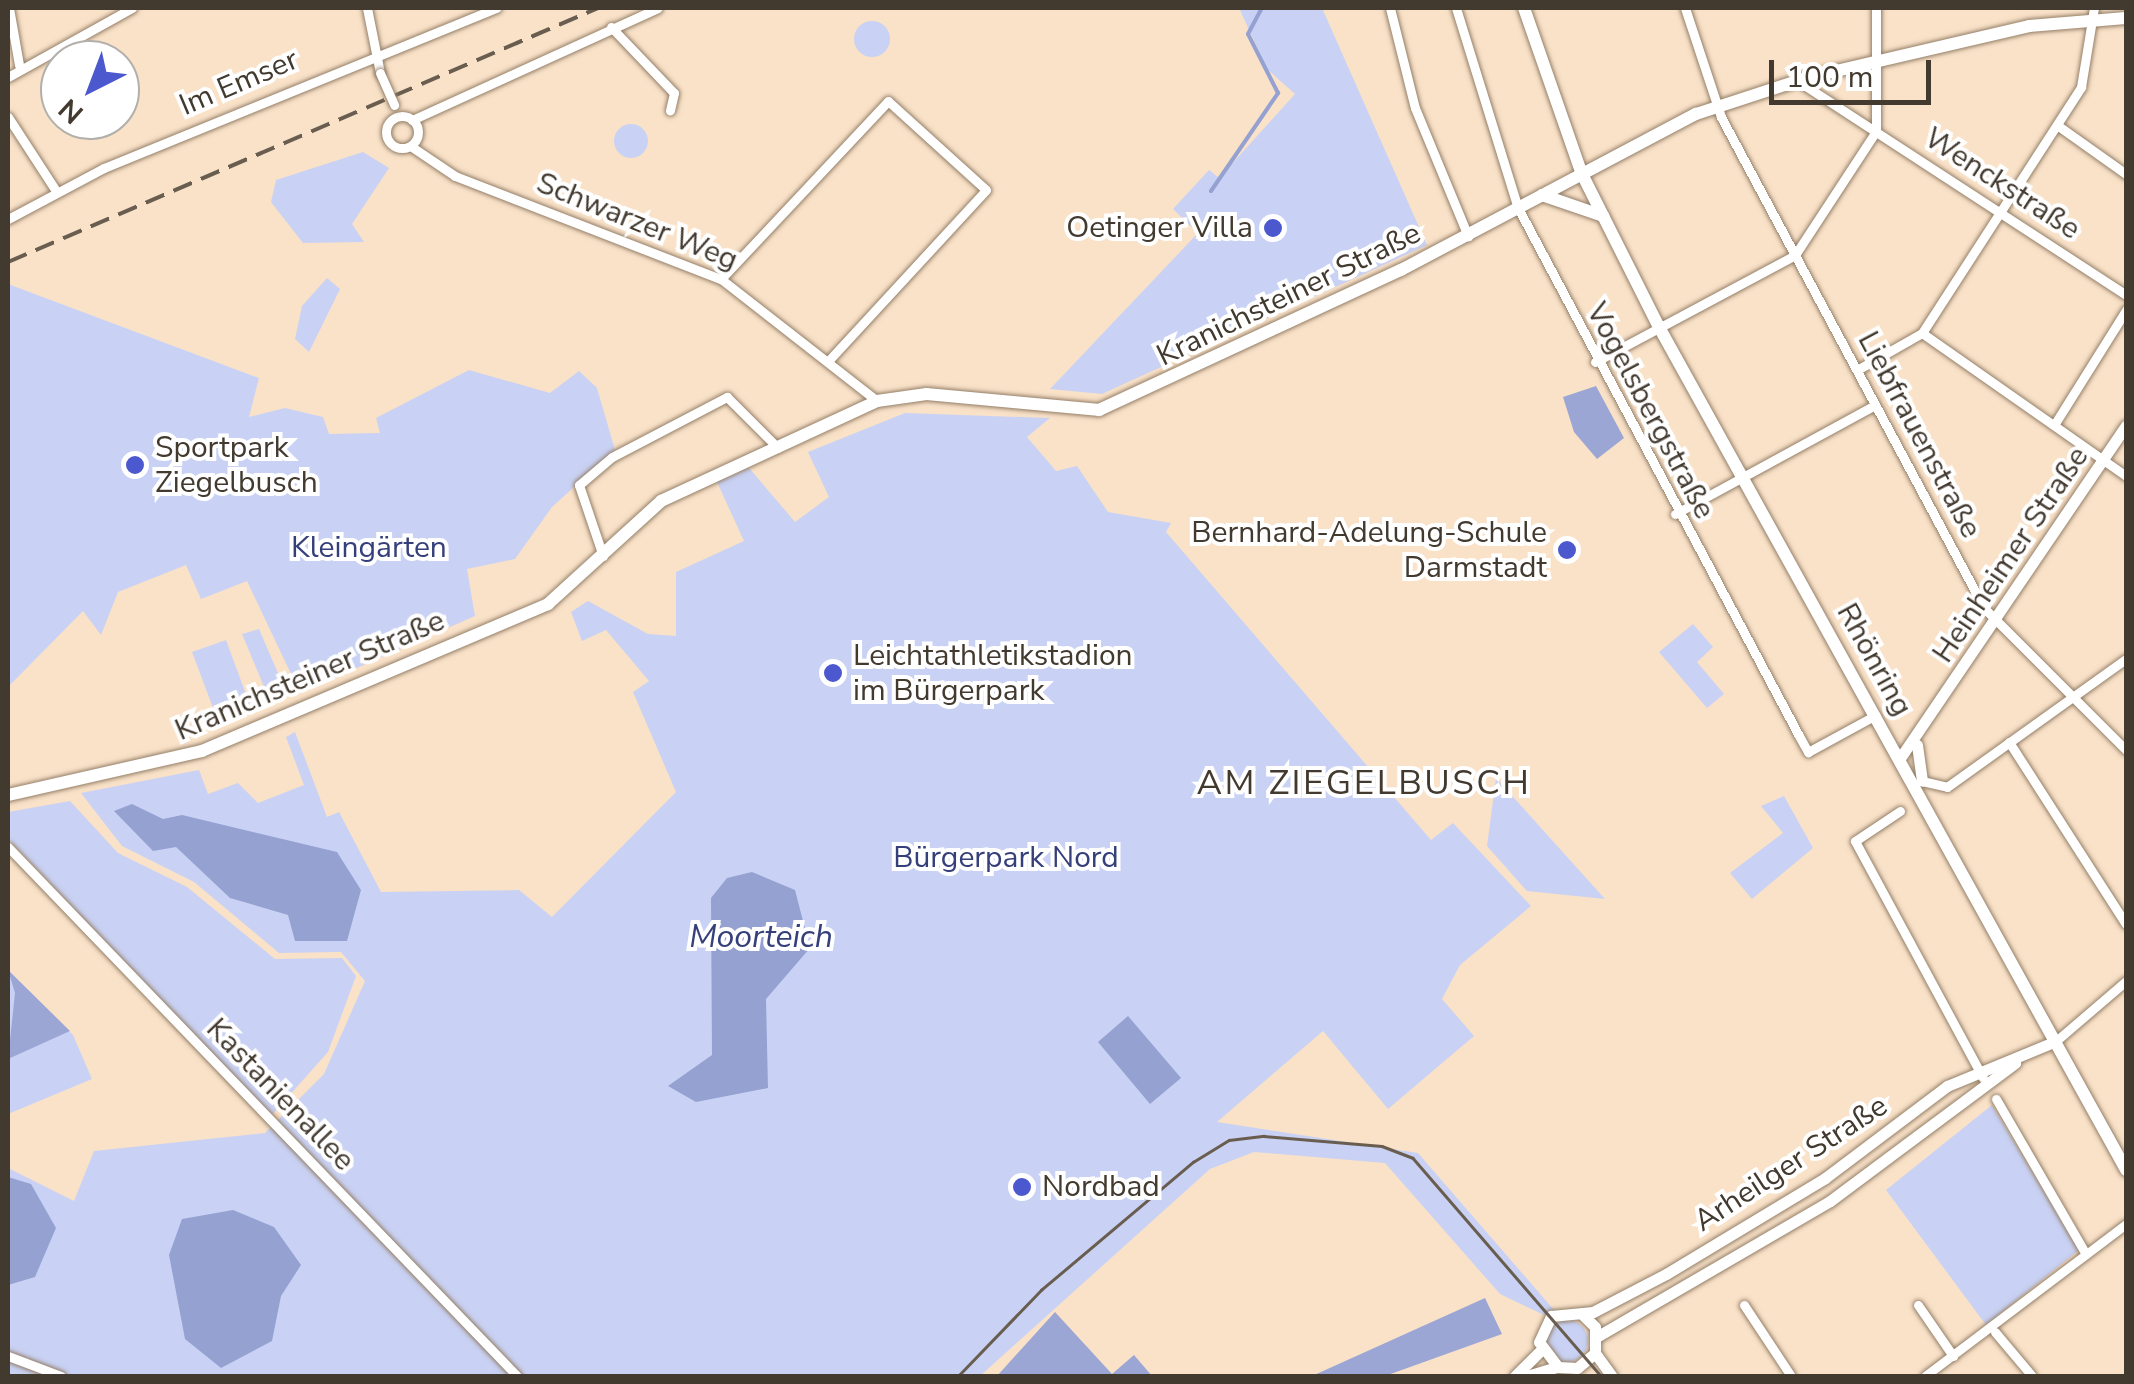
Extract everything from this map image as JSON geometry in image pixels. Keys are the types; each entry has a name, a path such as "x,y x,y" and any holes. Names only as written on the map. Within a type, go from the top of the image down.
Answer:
{"main road":[{"name":"Rhönring","path":"1524,8 1581,172 1659,327 2126,1170"},
{"name":"Kranichsteiner Straße","path":"10,796 202,751 548,604 661,501 877,401 926,394 1099,410 1468,236 1581,172 1716,108 1800,83 2094,14 2126,18"},
{"path":"1542,194 1603,216"},
{"path":"1922,781 1955,858"}],"street":[{"path":"9,8 19,64"},
{"path":"8,77 19,64 132,8"},
{"path":"366,8 380,73 395,110 412,120"},
{"name":"Im Emser","path":"8,219 56,191 375,55 497,8"},
{"path":"412,120 658,8"},
{"path":"1390,8 1415,108 1468,236"},
{"name":"Vogelsbergstraße","path":"1456,8 1518,208 1676,514 1808,752 1876,715"},
{"name":"Liebfrauenstraße","path":"1684,8 1716,108 1995,622 2126,750"},
{"path":"1595,362 1795,255 1876,130 1876,8"},
{"path":"1857,370 1922,333 2057,125 2088,69 2094,14"},
{"path":"611,27 674,93 670,111"},
{"name":"Wenckstraße","path":"1800,83 2126,294"},
{"path":"721,279 888,101 986,190 830,360"},
{"name":"Schwarzer Weg","path":"395,110 385,133 455,176 721,279 830,360 877,401"},
{"path":"8,117 56,191"},
{"path":"412,120 412,147"},
{"path":"2057,125 2126,174"},
{"path":"2054,425 2126,310"},
{"path":"1922,333 2126,476"},
{"path":"603,556 579,485 612,458 727,397 778,448"},
{"path":"1676,514 1874,405"},
{"name":"Heinheimer Straße","path":"1900,758 1917,741 2126,426"},
{"path":"1917,741 1922,781 1946,787 2074,700 2126,659"},
{"path":"2009,742 2126,924"},
{"path":"1900,811 1856,833 1988,1084"},
{"name":"Kastanienallee","path":"8,846 518,1376"},
{"name":"Arheilger Straße","path":"1515,1376 1540,1350 1551,1316 1582,1314 1770,1213 1979,1072 2056,1040 2126,981"},
{"name":"Arheilger Straße","path":"1598,1336 1797,1222 2026,1054"},
{"path":"1996,1100 2086,1254"},
{"path":"1925,1376 1995,1332 2126,1224"},
{"path":"1744,1305 1791,1376"},
{"path":"1918,1305 1953,1356"},
{"path":"1582,1314 1598,1336 1595,1353 1612,1376"},
{"path":"1995,1332 2032,1376"},
{"path":"1540,1350 1567,1371"},
{"path":"1527,1376 1567,1371 1595,1353"},
{"path":"8,1356 60,1376"}],"green space":[{"path":"1239,8 1322,8 1427,245 1102,394 1050,389 1198,233 1173,209 1209,170 1219,178 1295,94 1267,69"},
{"path":"872,21 884,27 890,39 884,51 872,57 860,51 854,39 860,27"},
{"path":"631,124 643,129 648,141 643,153 631,158 619,153 614,141 619,129"},
{"path":"363,152 389,168 352,224 364,242 303,243 271,202 276,180"},
{"path":"327,278 340,289 309,352 295,339 302,306"},
{"name":"Kleingärten","path":"8,284 259,378 249,417 285,408 323,417 329,434 380,433 376,418 469,370 550,393 579,371 597,388 615,450 552,507 515,559 467,569 475,616 300,693 247,581 201,599 186,565 118,592 101,635 83,611 8,687"},
{"name":"Bürgerpark Nord","path":"905,413 1050,418 1027,437 1056,471 1077,466 1108,512 1171,523 1166,532 1431,840 1453,823 1531,906 1460,965 1442,999 1474,1036 1388,1109 1323,1031 1217,1122 1418,1153 1554,1310 1544,1315 1500,1294 1385,1163 1254,1152 1210,1169 980,1376 8,1376 8,1168 74,1201 94,1151 265,1133 324,1074 365,981 341,952 279,953 194,882 122,846 81,793 199,770 208,794 238,783 258,803 304,785 286,737 295,732 327,817 339,812 381,892 519,890 552,917 676,792 633,692 649,681 606,630 582,641 571,612 588,601 648,634 676,636 676,572 744,541 717,482 749,468 795,522 829,497 808,452"},
{"path":"1693,624 1713,647 1697,662 1724,694 1707,708 1659,652"},
{"path":"259,629 287,694 270,701 242,634"},
{"path":"226,640 251,708 218,721 192,652"},
{"path":"1496,778 1605,899 1527,891 1487,846"},
{"path":"1784,796 1813,848 1752,899 1730,873 1783,833 1761,806"},
{"path":"70,801 118,853 187,887 275,959 342,958 356,976 328,1052 271,1116 8,839 8,812"},
{"path":"8,970 73,1035 92,1079 8,1114"},
{"path":"1992,1105 2079,1250 1986,1325 1886,1190"},
{"path":"1567,1320 1582,1326 1588,1341 1582,1356 1567,1362 1552,1356 1546,1341 1552,1326"}],"shaded area":[{"path":"1596,386 1624,438 1597,459 1574,432 1563,397"},
{"path":"8,970 70,1031 8,1059 15,993"},
{"path":"1485,1298 1502,1334 1385,1376 1312,1376"},
{"path":"1055,1312 1112,1374 1134,1355 1152,1376 997,1376"}],"water":[{"path":"132,804 163,819 182,815 337,852 361,890 347,941 295,941 288,915 230,898 176,847 153,851 114,811"},
{"name":"Moorteich","path":"752,872 795,890 810,948 766,999 768,1088 696,1102 668,1086 712,1055 711,898 727,878"},
{"path":"1128,1016 1181,1078 1150,1104 1098,1042"},
{"path":"8,1177 31,1184 56,1228 35,1277 8,1285"},
{"path":"233,1210 274,1227 301,1265 281,1296 272,1341 221,1368 185,1339 169,1255 182,1219"}],"waterway":[{"path":"1211,191 1278,93 1248,34 1262,8"}],"tram line":[{"path":"958,1376 1041,1290 1193,1162 1229,1140 1264,1136 1382,1146 1413,1158 1601,1376"}],"railway":[{"path":"8,262 598,8"}],"place":[{"name":"Oetinger Villa","path":"1273,228"},
{"name":"Sportpark Ziegelbusch","path":"135,465"},
{"name":"Bernhard-Adelung-Schule Darmstadt","path":"1567,550"},
{"name":"Leichtathletikstadion im Bürgerpark","path":"833,673"},
{"name":"Nordbad","path":"1022,1187"}],"district":[{"name":"AM ZIEGELBUSCH","path":"1364,783"}]}
